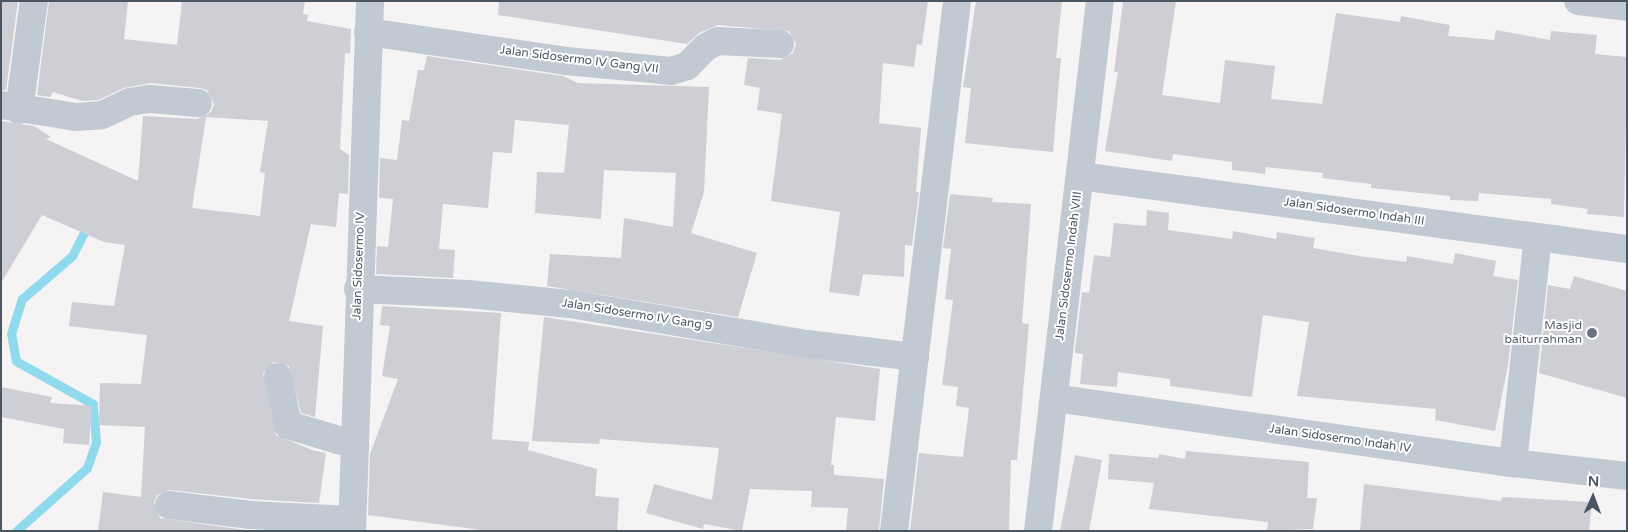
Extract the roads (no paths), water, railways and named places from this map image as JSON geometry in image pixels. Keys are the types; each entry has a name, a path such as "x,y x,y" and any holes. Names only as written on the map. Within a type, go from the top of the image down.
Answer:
{"street":[{"path":"34,1 10,108 76,117 102,116 130,102 150,99 198,103"},
{"name":"Jalan Sidosermo IV","path":"352,525 358,289 370,1"},
{"path":"894,531 956,1"},
{"name":"Jalan Sidosermo Indah VIII","path":"1038,531 1100,1"},
{"path":"1578,1 1627,7"},
{"name":"Jalan Sidosermo IV Gang VII","path":"368,32 566,61 671,71 687,66 706,47 718,41 780,44"},
{"name":"Jalan Sidosermo Indah III","path":"1080,176 1627,249"},
{"path":"1513,463 1538,237"},
{"name":"Jalan Sidosermo IV Gang 9","path":"358,289 468,294 570,304 807,344 915,357"},
{"path":"278,377 288,424 354,445"},
{"name":"Jalan Sidosermo Indah IV","path":"1054,398 1513,463 1627,476"},
{"path":"169,506 352,525"}],"waterway":[{"path":"16,531 87,468 96,442 93,404 16,361 11,334 22,299 72,256 89,223"}],"place":[{"name":"Masjid baiturrahman","path":"1592,333"}]}
